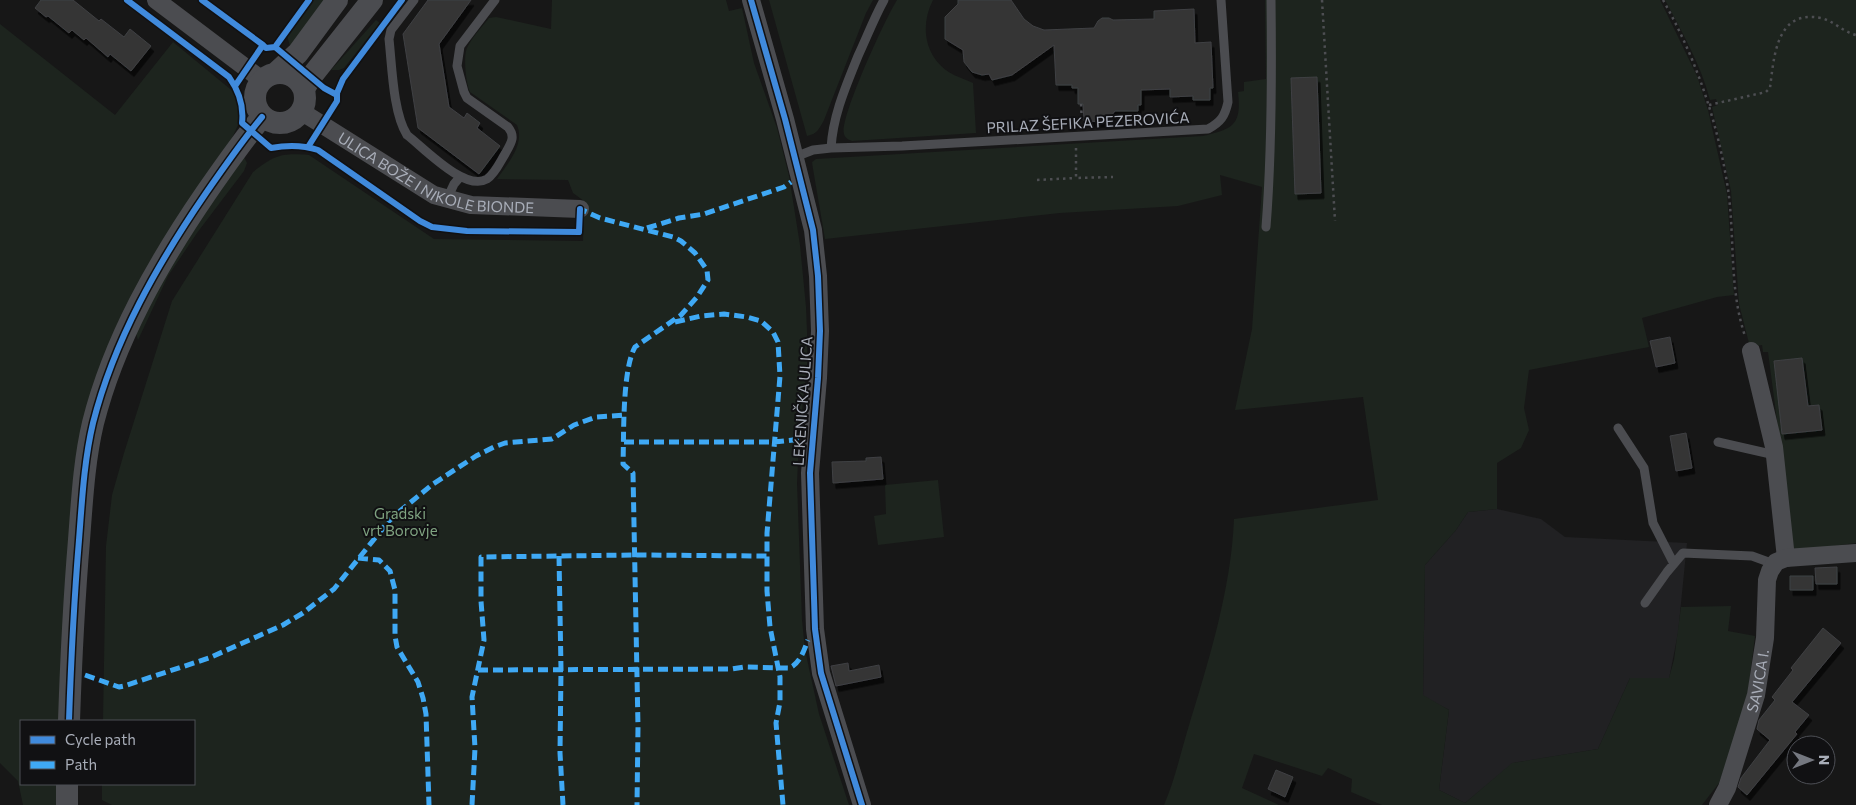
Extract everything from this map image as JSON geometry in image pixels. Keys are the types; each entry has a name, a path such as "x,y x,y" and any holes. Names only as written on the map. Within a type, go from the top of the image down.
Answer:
{"street":[{"path":"156,0 269,76 285,73 293,76 304,89 305,104 302,112 297,117 284,124 276,124 262,117 258,110 255,94 257,86 269,76 298,53 337,0"},
{"path":"304,89 311,77 372,0"},
{"name":"LEKENIČKA ULICA","path":"751,0 813,230 818,276 820,331 810,473 815,629 821,673 862,805"},
{"name":"ULICA BOŽE I NIKOLE BIONDE","path":"302,112 434,195 471,205 580,209"},
{"path":"69,720 80,514 87,458 99,403 123,339 157,270 210,188 262,117"},
{"name":"SAVICA I.","path":"1718,805 1727,788 1756,695 1765,638 1767,580 1770,571 1780,561 1775,455 1751,351"},
{"path":"1780,561 1856,553"},
{"path":"67,785 68,805"}],"lane":[{"path":"414,0 392,30 389,39 398,111 402,128 407,135 460,177 472,181 486,179 492,175 512,141 512,132 508,127 468,98 464,92 457,66 460,46 495,0"},
{"path":"831,148 836,114 852,70 884,0"},
{"name":"PRILAZ ŠEFIKA PEZEROVIĆA","path":"794,157 812,150 831,148 902,146 1208,129 1225,116 1228,102 1220,0"},
{"path":"1266,227 1270,169 1271,0"},
{"path":"447,199 454,184 460,177"},
{"path":"1618,428 1644,468 1653,523 1674,564"},
{"path":"1718,442 1775,455"},
{"path":"1645,603 1683,553 1752,556 1780,561"}],"path":[{"path":"1322,0 1335,222"},
{"path":"1663,0 1700,76 1717,135 1728,189 1736,300 1751,351"},
{"path":"1709,105 1766,92 1770,88 1774,54 1779,39 1784,30 1800,18 1822,18 1856,35"},
{"path":"1081,104 1082,123"},
{"path":"1076,178 1076,148 1079,142"},
{"path":"1037,180 1113,177"}],"shaded area":[{"path":"1497,509 1541,519 1565,537 1687,543 1678,633 1669,679 1630,678 1598,749 1513,763 1465,803 1439,790 1449,710 1423,696 1425,565 1456,530 1468,512"}],"green space":[{"path":"314,0 329,0 291,49 287,36"},
{"name":"Gradski vrt Borovje","path":"552,0 726,0 729,11 742,8 754,63 777,128 789,176 800,245 807,332 807,365 799,438 797,483 802,620 805,650 819,714 849,805 112,805 102,800 102,785 195,785 195,720 103,720 106,546 112,495 172,301 253,172 267,162 285,155 309,155 434,239 583,241 584,201 573,193 568,180 497,179 517,147 519,132 517,125 470,92 466,77 465,57 467,48 489,18 496,17 551,29"},
{"path":"769,0 873,0 866,13 824,120 817,131 807,136"},
{"path":"897,0 933,0 926,21 927,42 931,52 944,69 973,83 976,133 852,141 847,139 844,134 844,125 856,89 883,26"},
{"path":"1265,0 1660,0 1697,76 1708,110 1727,194 1734,295 1717,297 1642,318 1649,347 1529,370 1524,408 1529,430 1521,448 1497,463 1497,509 1468,512 1456,530 1425,565 1423,695 1449,710 1439,790 1465,803 1512,763 1598,749 1630,678 1669,678 1674,660 1681,607 1731,606 1728,631 1755,636 1748,692 1719,783 1702,805 1382,805 1351,792 1352,779 1328,768 1322,776 1254,754 1242,788 1279,805 1164,805 1177,769 1217,627 1228,573 1234,519 1378,500 1363,397 1235,410 1252,329 1262,187 1220,175 1222,195 1178,206 1060,213 825,239 812,162 816,159 1203,136 1228,128 1236,119 1239,103 1238,92 1244,91 1244,82 1266,79"},
{"path":"1665,0 1856,0 1856,543 1794,551 1768,352 1763,352 1762,345 1750,347 1739,304 1731,191 1712,107 1718,105 1716,99 1710,100 1696,61"},
{"path":"376,20 380,23 344,68 331,70"},
{"path":"0,24 115,115 173,42 235,93 242,110 238,125 227,149 93,409 62,720 20,720 20,785 62,785 62,805 23,805 18,781 0,763"},
{"path":"244,157 247,163 244,171 197,233 168,276 138,340 135,330 164,271"},
{"path":"938,480 944,537 878,545 874,516 886,514 885,485"}],"building":[{"path":"41,0 73,0 99,21 101,19 124,37 130,29 151,46 131,71 110,54 108,57 86,38 84,40 72,30 69,33 48,16 46,17 35,8"},
{"path":"428,0 471,0 439,44 449,107 464,118 467,113 480,123 477,128 500,146 479,174 418,128 403,34"},
{"path":"958,0 1011,0 1024,19 1033,26 1044,30 1094,28 1102,18 1113,20 1154,19 1154,11 1194,9 1195,43 1211,42 1213,88 1210,88 1210,100 1193,100 1193,96 1170,97 1170,89 1141,90 1141,105 1138,105 1138,111 1115,111 1106,122 1084,121 1083,104 1078,104 1078,88 1072,88 1072,85 1056,85 1054,45 1012,75 992,80 989,74 982,75 972,72 964,62 963,50 945,39 945,17 958,4"},
{"path":"1317,77 1321,193 1295,194 1291,78"},
{"path":"1670,337 1675,363 1656,367 1650,341"},
{"path":"1802,358 1808,406 1819,405 1822,430 1782,434 1774,361"},
{"path":"1686,433 1692,468 1676,471 1670,436"},
{"path":"881,457 883,479 833,483 832,462 866,461 866,458"},
{"path":"1837,567 1837,584 1816,584 1815,568"},
{"path":"1790,576 1813,576 1813,590 1790,590"},
{"path":"1823,628 1841,643 1792,702 1809,715 1795,732 1796,735 1786,735 1786,747 1747,795 1738,787 1741,778 1770,740 1757,729 1759,720 1775,700 1772,697 1793,670 1791,668"},
{"path":"848,663 849,671 879,665 881,677 836,686 831,666"},
{"path":"1276,770 1293,777 1285,797 1268,789"}],"marked path":[{"path":"647,228 679,218 704,214 784,187 791,182"},
{"path":"580,212 580,209 600,218 673,237 681,241 695,253 707,270 708,280 697,297 681,315 635,347 628,371 624,404 623,464 633,473 638,727 637,805"},
{"path":"675,322 701,316 724,314 747,317 761,321 773,332 778,342 780,376 767,533 767,591 770,627 780,677 780,702 776,723 783,805"},
{"path":"85,675 119,687 124,686 209,658 283,625 303,613 334,589 388,522 400,511 433,484 476,456 505,443 552,439 574,425 596,417 625,415"},
{"path":"624,442 774,442 802,439"},
{"path":"559,556 560,753 563,805"},
{"path":"472,805 475,748 472,697 484,640 481,601 481,557 767,556"},
{"path":"358,558 379,560 390,571 395,590 395,636 397,647 418,682 426,714 429,805"},
{"path":"478,670 789,668 799,660 808,640"}],"cycle path":[{"path":"127,0 229,77 240,99 242,123 271,148 295,146 318,150 420,221 432,227 467,231 579,232 580,209"},
{"path":"202,0 263,45"},
{"path":"235,86 263,45 266,48 275,47 309,0"},
{"path":"308,147 337,101 337,93 343,79 402,0"},
{"path":"751,0 785,119 813,230 818,276 820,331 810,473 815,629 821,673 862,805"},
{"path":"275,47 324,88 337,95"},
{"path":"69,720 74,608 84,481 90,437 102,392 125,332 171,247 206,193 262,117"}]}
